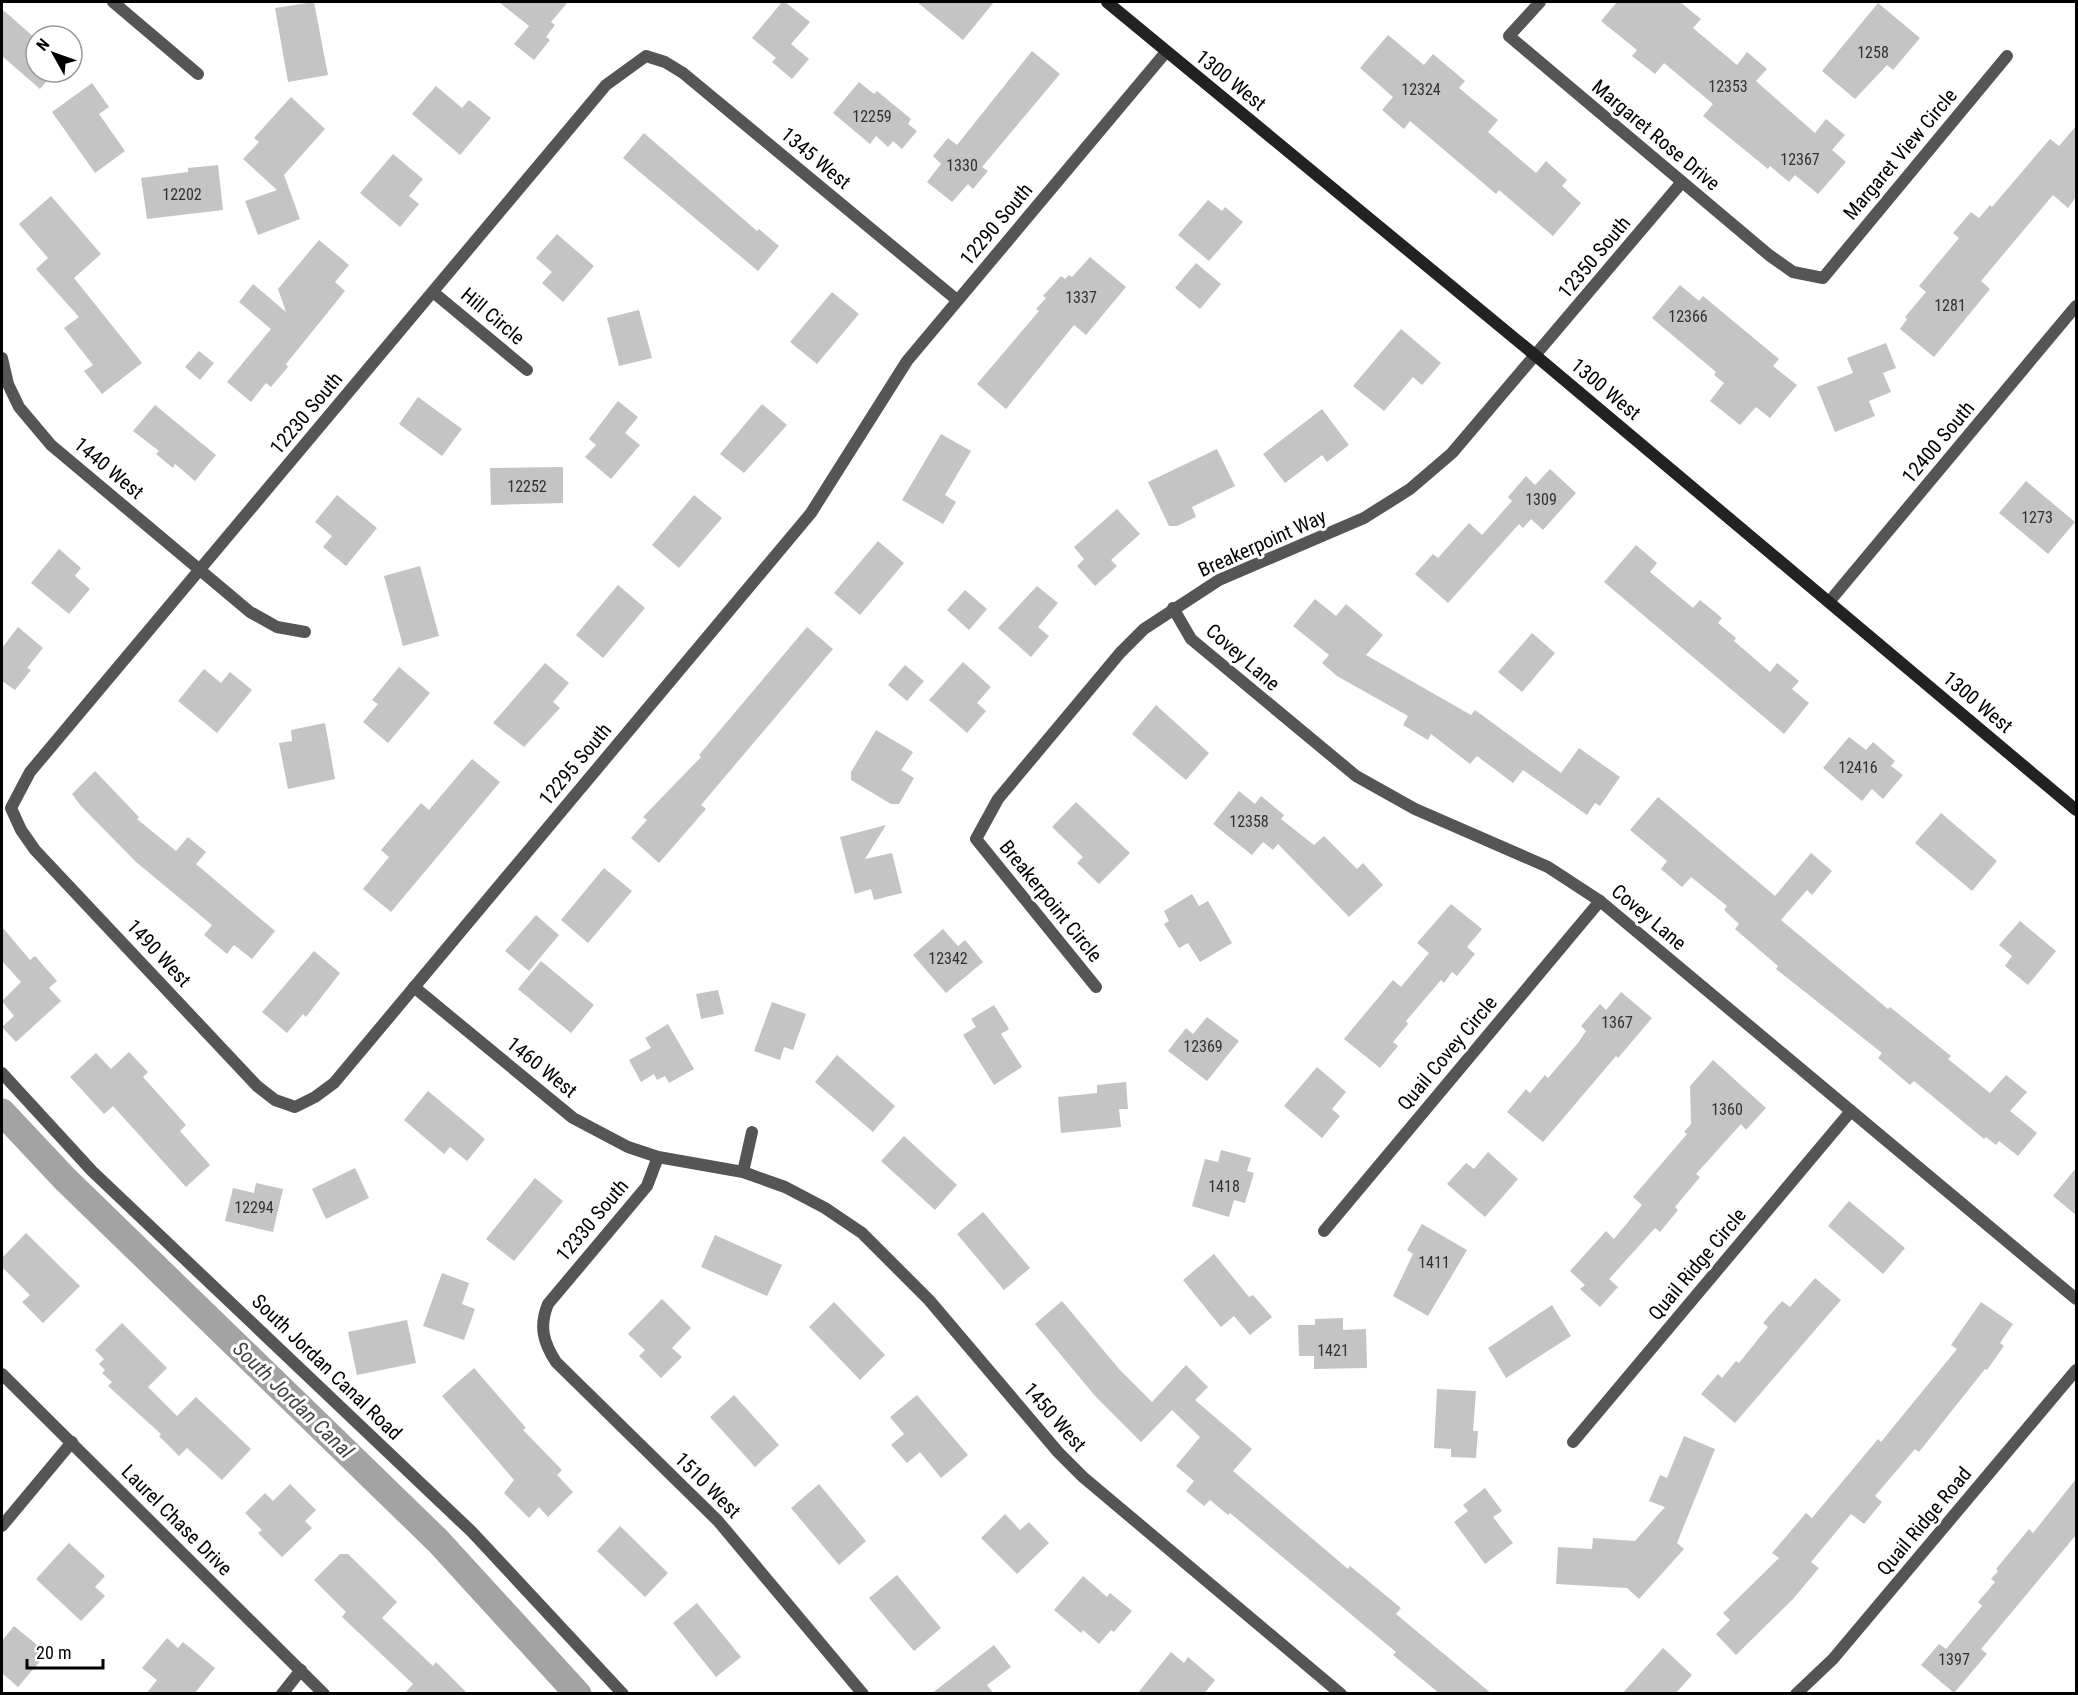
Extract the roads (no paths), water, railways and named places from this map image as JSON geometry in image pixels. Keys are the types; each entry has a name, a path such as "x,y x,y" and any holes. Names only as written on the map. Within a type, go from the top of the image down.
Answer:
{"street":[{"path":"113,2 198,74"},
{"name":"1300 West","path":"1107,2 1536,356 2076,810"},
{"name":"Margaret Rose Drive","path":"1540,2 1509,36 1768,255 1794,272 1823,278"},
{"name":"12290 South","path":"864,427 907,361 1166,52"},
{"name":"1345 West","path":"646,56 665,62 683,73 957,300"},
{"name":"12230 South","path":"11,808 30,772 606,85 646,56"},
{"name":"Margaret View Circle","path":"1823,278 2007,56"},
{"name":"12350 South","path":"1536,356 1682,182"},
{"name":"Hill Circle","path":"433,292 527,370"},
{"name":"12400 South","path":"1829,602 2076,306"},
{"name":"Breakerpoint Way","path":"976,839 998,799 1120,653 1144,629 1219,580 1364,518 1410,489 1452,453 1536,356"},
{"name":"1440 West","path":"2,358 5,385 51,445 250,612 277,627 305,632"},
{"name":"12295 South","path":"295,1107 315,1097 334,1083 811,513 864,427"},
{"name":"Covey Lane","path":"1173,608 1191,639 1356,776 1415,809 1548,867 1599,901 2076,1299"},
{"name":"1490 West","path":"11,808 21,830 35,850 257,1086 274,1100 295,1107"},
{"name":"Breakerpoint Circle","path":"976,839 1096,987"},
{"name":"Quail Covey Circle","path":"1324,1231 1599,901"},
{"name":"1460 West","path":"414,987 573,1118 628,1147 658,1157"},
{"name":"South Jordan Canal Road","path":"2,1073 92,1171 472,1532 623,1694"},
{"name":"Quail Ridge Circle","path":"1573,1443 1851,1111"},
{"path":"743,1172 753,1132"},
{"name":"1450 West","path":"658,1157 743,1172 795,1192 825,1208 862,1233 929,1300 1058,1452 1083,1477 1341,1694"},
{"name":"12330 South","path":"548,1304 647,1186 658,1157"},
{"name":"1510 West","path":"548,1304 543,1317 542,1331 547,1348 556,1362 718,1521 862,1694"},
{"name":"Quail Ridge Road","path":"1796,1694 1833,1659 2076,1370"},
{"name":"Laurel Chase Drive","path":"2,1374 324,1694"},
{"path":"2,1526 72,1442"},
{"path":"282,1694 301,1671"}],"waterway":[{"name":"South Jordan Canal","path":"2,1112 65,1179 438,1541 578,1694"}]}
